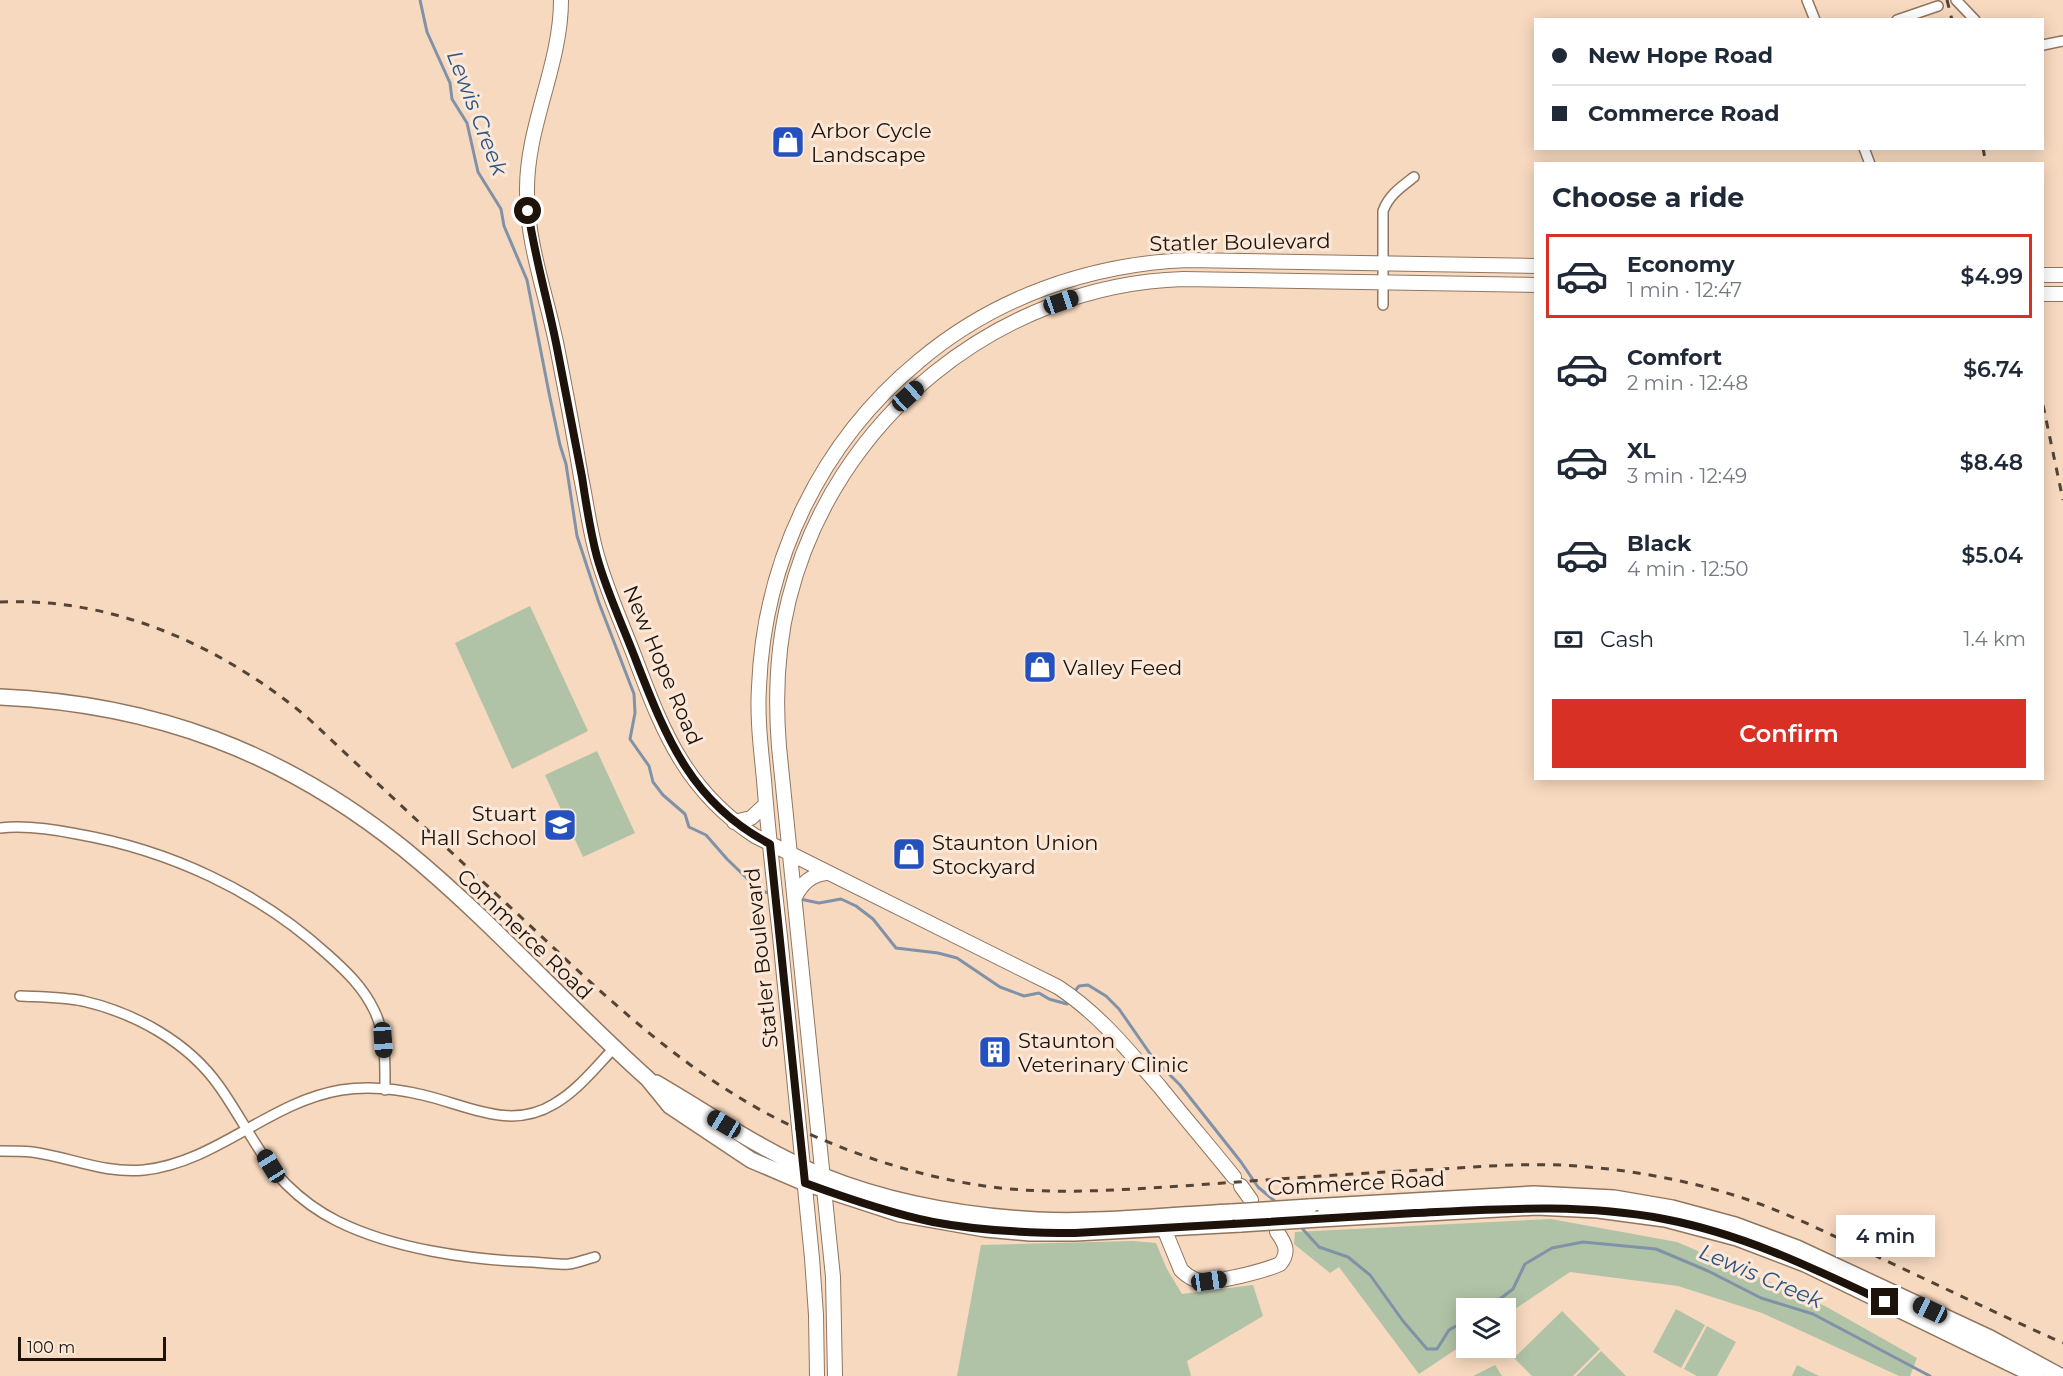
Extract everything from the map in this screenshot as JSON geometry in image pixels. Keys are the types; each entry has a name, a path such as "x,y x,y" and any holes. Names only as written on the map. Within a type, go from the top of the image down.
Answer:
{"main road":[{"name":"New Hope Road","path":"561,0 555,52 528,165 527,199 533,242 558,350 590,526 601,569 664,731 679,759 696,783 734,822 770,844 791,861 826,873 1071,996 1097,1016 1251,1200"},
{"name":"Statler Boulevard","path":"817,1376 815,1296 758,702 768,610 782,559 805,503 835,452 868,409 912,366 955,333 998,309 1057,283 1104,270 1188,260 1534,266"},
{"name":"Statler Boulevard","path":"835,1376 834,1294 779,747 777,698 781,640 791,591 810,538 835,487 872,433 908,396 951,359 997,330 1052,306 1104,289 1137,283 1183,279 1534,285"},
{"path":"2044,294 2061,294"},
{"name":"Commerce Road","path":"0,697 76,702 172,724 242,749 302,778 362,817 413,857 648,1079 670,1106 751,1160 805,1183 824,1183 995,1217 1038,1220 1162,1222 1314,1213 1534,1194 1596,1197 1672,1208 1735,1225 1797,1248 1990,1338 2060,1376"},
{"path":"734,822 751,818 766,804"},
{"path":"795,897 800,887 812,878 826,873"},
{"name":"Commerce Road","path":"648,1079 741,1135 803,1166 824,1183"},
{"name":"Commerce Road","path":"1314,1213 1536,1207 1614,1211 1682,1223 1737,1238 1805,1264 2036,1376"},
{"path":"1162,1222 1181,1270 1188,1276 1201,1281 1222,1279 1280,1263 1286,1255 1286,1250 1277,1232"}],"street":[{"path":"1807,0 1814,18"},
{"path":"1956,0 1973,18"},
{"path":"1903,18 1938,6"},
{"path":"2044,45 2063,41"},
{"path":"1383,305 1383,211 1387,200 1414,177"},
{"path":"0,828 30,828 91,836 157,854 231,886 266,907 319,947 354,979 363,992 374,1009 383,1040 385,1090"},
{"path":"20,996 81,1001 132,1017 176,1043 218,1084 271,1166 286,1183 319,1211 357,1229 434,1251 498,1260 568,1264 595,1257"},
{"path":"0,1151 32,1152 104,1169 144,1170 203,1154 272,1115 309,1099 340,1090 385,1090 425,1095 482,1113 510,1117 525,1115 552,1106 565,1098 614,1048"}],"green space":[{"path":"530,606 588,731 512,769 455,643"},
{"path":"597,751 635,833 583,857 545,775"},
{"path":"1551,1219 1677,1242 1825,1306 1917,1358 1910,1376 1899,1376 1762,1313 1678,1286 1570,1272 1516,1308 1516,1298 1456,1298 1456,1349 1419,1374 1339,1267 1330,1273 1294,1244 1295,1232"},
{"path":"1133,1241 1156,1243 1167,1269 1182,1294 1253,1285 1263,1316 1187,1361 1191,1376 957,1376 981,1245"},
{"path":"1676,1309 1705,1325 1681,1368 1653,1352"},
{"path":"1562,1311 1600,1349 1573,1376 1532,1376 1514,1358"},
{"path":"1707,1326 1736,1342 1717,1376 1697,1376 1684,1369"},
{"path":"1601,1351 1626,1376 1576,1376"},
{"path":"1495,1365 1502,1376 1473,1376"},
{"path":"1797,1365 1819,1376 1792,1376"}],"waterway":[{"name":"Lewis Creek","path":"420,0 427,32 450,83 452,99 467,123 478,172 501,209 504,226 527,280 560,445 566,464 577,536 599,603 634,694 635,713 630,739 649,766 653,782 663,795 685,814 689,827 706,835 760,891 770,893"},
{"name":"Lewis Creek","path":"800,899 819,903 841,899 856,906 873,919 896,948 938,953 957,958 1000,987 1024,996 1039,993 1049,999 1067,1004 1069,1000"},
{"name":"Lewis Creek","path":"1074,992 1079,986 1088,985 1106,996 1119,1009 1153,1058 1180,1085 1258,1187 1277,1203"},
{"name":"Lewis Creek","path":"1299,1225 1319,1247 1348,1257 1370,1275 1403,1321 1427,1349 1437,1349 1449,1330 1456,1326"},
{"name":"Lewis Creek","path":"1501,1298 1513,1289 1525,1264 1552,1248 1583,1242 1656,1249 1708,1271 1761,1298 1813,1314 1930,1376"}],"railway":[{"path":"1947,0 1952,18"},
{"path":"1983,150 1986,162"},
{"path":"2044,410 2063,500"},
{"path":"0,602 42,603 84,608 125,618 164,631 203,648 240,669 275,692 308,718 591,983 662,1043 737,1096 778,1119 864,1156 954,1181 1000,1188 1049,1191 1123,1190 1514,1165 1570,1166 1632,1172 1697,1185 1775,1210 2063,1343"}],"place":[{"name":"Arbor Cycle Landscape","path":"788,142"},
{"name":"Valley Feed","path":"1040,667"},
{"name":"Stuart Hall School","path":"560,825"},
{"name":"Staunton Union Stockyard","path":"909,854"},
{"name":"Staunton Veterinary Clinic","path":"995,1052"}],"route":[{"path":"528,211 558,350 592,537 622,627 664,731 688,772 708,798 728,817 770,844 805,1183 878,1208 934,1222 985,1230 1030,1233 1075,1233 1536,1207 1622,1212 1678,1222 1737,1238 1805,1264 1885,1302"}]}
